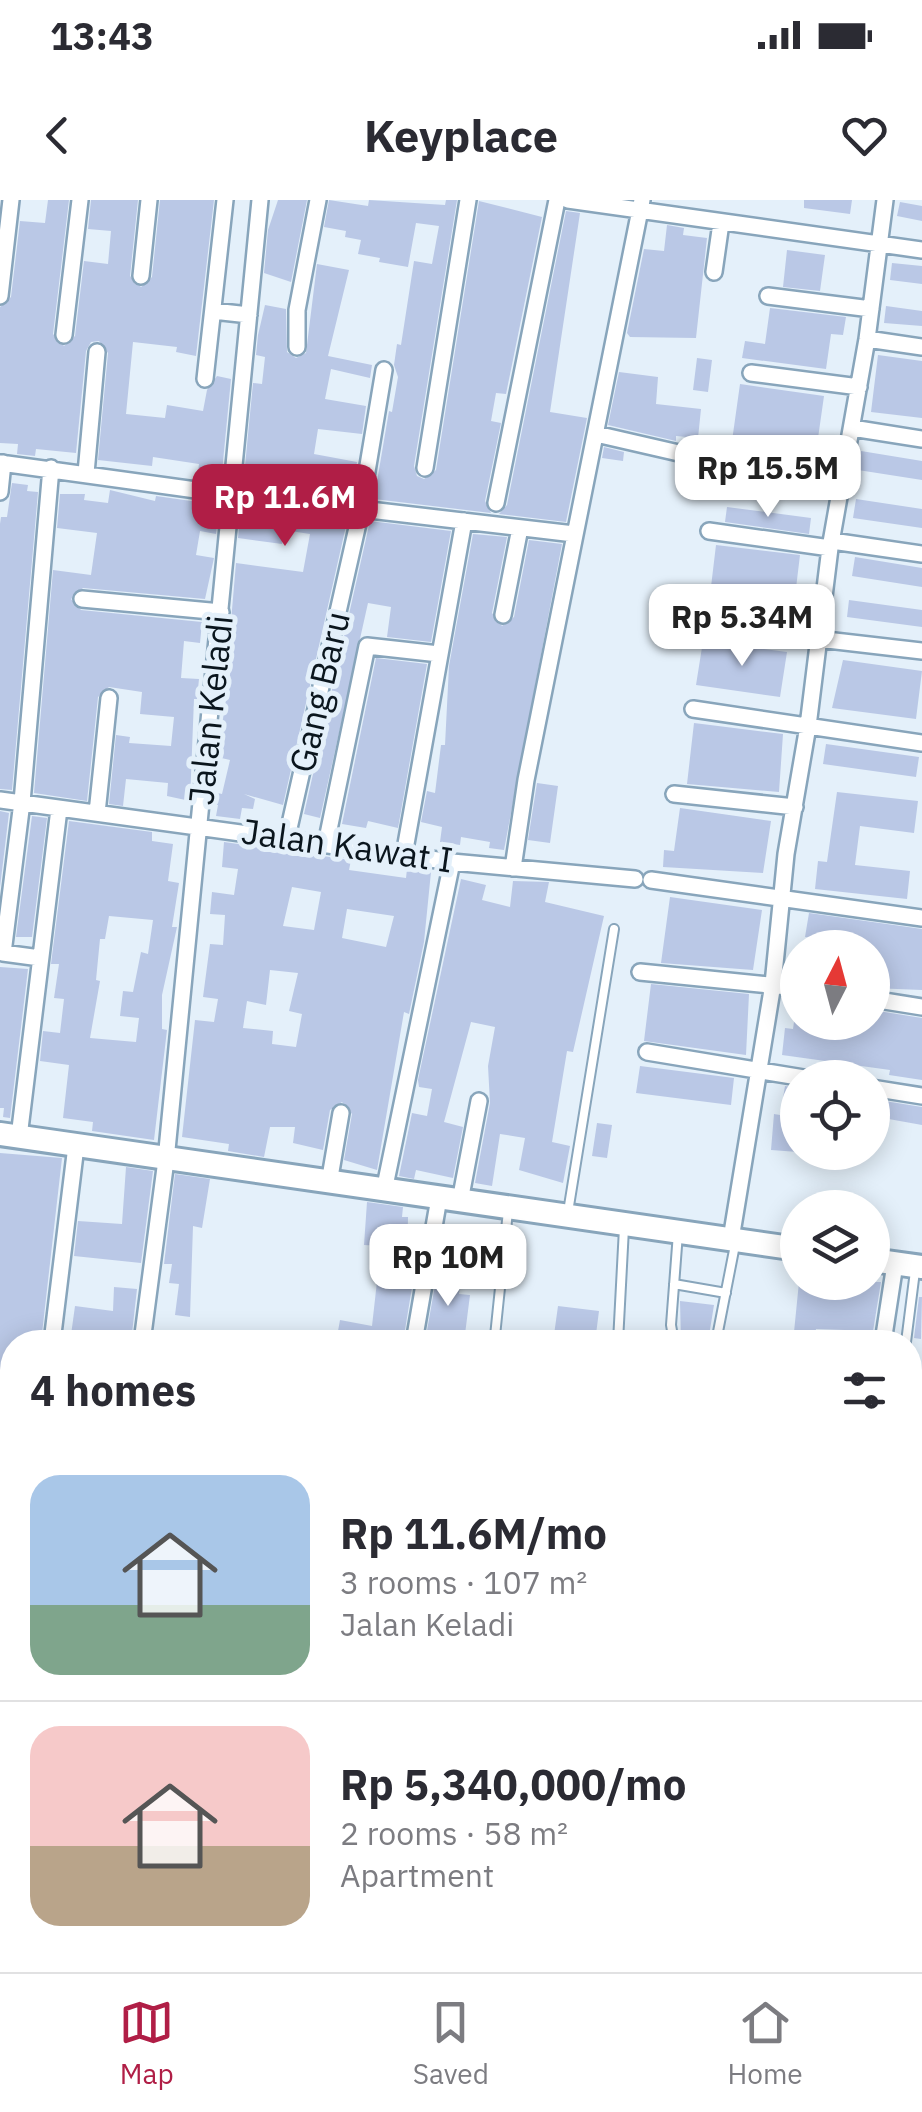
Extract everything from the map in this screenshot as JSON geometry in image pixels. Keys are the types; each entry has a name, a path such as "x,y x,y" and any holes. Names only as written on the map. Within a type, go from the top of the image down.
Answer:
{"main road":[{"path":"9,1136 780,1246"}],"street":[{"path":"0,296 11,200"},
{"path":"64,335 80,200"},
{"path":"141,276 149,200"},
{"path":"206,379 225,200"},
{"name":"Jalan Keladi","path":"144,1330 166,1160 260,200"},
{"path":"297,347 297,310 318,200"},
{"path":"425,468 468,200"},
{"path":"496,502 557,200"},
{"path":"568,200 640,205 721,222 922,250"},
{"path":"734,1240 774,984 782,898 831,545 867,339 885,200"},
{"path":"513,868 640,205"},
{"path":"714,272 721,222"},
{"path":"222,226 257,231"},
{"path":"768,296 870,309"},
{"path":"213,311 249,315"},
{"path":"867,339 922,346"},
{"path":"86,473 98,352"},
{"name":"Gang Baru","path":"287,838 360,509 384,370"},
{"path":"750,373 859,387"},
{"path":"852,428 922,439"},
{"path":"596,434 683,454"},
{"path":"732,452 845,467"},
{"path":"0,492 2,463 232,495"},
{"path":"40,958 3,953 22,802 52,468"},
{"path":"360,509 574,534"},
{"path":"404,855 464,521"},
{"path":"503,615 520,528"},
{"path":"709,531 922,554"},
{"path":"82,598 221,612"},
{"path":"714,627 922,651"},
{"path":"326,844 367,646 439,654"},
{"path":"97,813 109,698"},
{"path":"693,710 922,743"},
{"path":"674,794 795,806"},
{"name":"Jalan Kawat I","path":"0,800 199,824 452,862 643,879 922,918"},
{"path":"9,1136 40,958 60,808"},
{"path":"384,1191 452,862"},
{"path":"640,972 780,985"},
{"path":"890,1003 922,1007"},
{"path":"647,1052 780,1074"},
{"path":"890,1091 922,1096"},
{"path":"417,1330 479,1102"},
{"path":"329,1183 341,1113"},
{"path":"53,1330 76,1146"},
{"path":"886,1330 901,1264"}],"lane":[{"path":"568,1216 614,929"},
{"path":"496,1330 508,1207"},
{"path":"619,1330 624,1223"},
{"path":"674,1330 678,1232"},
{"path":"718,1330 734,1240"},
{"path":"901,1264 905,1330"},
{"path":"674,1284 726,1293"}],"building":[{"path":"48,200 69,200 53,334 64,346 75,336 84,261 108,264 111,231 88,229 91,200 138,200 130,276 141,287 152,277 160,200 214,200 196,356 176,352 177,347 133,342 126,414 165,418 167,405 203,411 207,390 217,376 231,379 221,482 197,479 199,464 153,457 152,466 98,460 108,353 99,341 91,342 86,351 76,453 36,449 35,456 17,454 18,444 0,443 0,307 11,297 20,221 45,223"},
{"path":"278,200 307,200 291,282 264,273 268,230"},
{"path":"329,200 368,206 369,200 445,205 446,200 457,200 414,466 417,476 424,479 436,470 479,201 542,217 506,394 496,393 491,421 501,423 485,501 491,513 374,499 398,377 394,365 397,344 401,345 414,261 432,264 439,226 416,223 408,267 379,262 380,258 358,254 361,240 345,237 346,231 324,227"},
{"path":"804,200 852,200 850,214 804,208"},
{"path":"900,202 922,206 922,221 897,216"},
{"path":"566,211 580,213 550,412 587,418 566,522 499,514 507,505"},
{"path":"667,225 684,228 683,235 707,238 696,338 630,337 627,333 644,249 664,251"},
{"path":"787,250 825,255 820,291 783,287"},
{"path":"892,263 922,266 922,284 890,280"},
{"path":"317,264 349,270 328,356 372,365 370,378 331,369 325,399 366,406 362,434 318,429 314,454 357,462 283,805 244,794 255,799 253,809 242,808 240,819 216,816 218,805 212,804 213,792 222,794 230,760 217,757 231,668 227,668 236,563 303,572 310,534 284,530 282,544 238,538 253,383 262,384 265,357 256,355 265,305 286,309 287,352 296,358 306,353","holes":["271,476 296,481 292,504 267,500"]},
{"path":"886,306 922,311 922,326 884,323"},
{"path":"770,308 846,317 843,335 831,334 826,369 742,358 745,341 765,344"},
{"path":"878,355 922,361 922,418 871,412"},
{"path":"697,358 712,360 708,392 693,390"},
{"path":"619,372 658,377 656,404 701,409 698,438 676,436 676,441 608,425"},
{"path":"740,384 824,396 816,452 732,441"},
{"path":"604,447 624,452 623,461 602,458"},
{"path":"861,451 922,461 922,480 858,470"},
{"path":"728,464 812,476 809,492 726,481"},
{"path":"12,483 28,485 27,491 38,492 12,790 0,789 0,524 1,517 7,517"},
{"path":"110,490 155,501 156,496 219,505 216,534 200,531 196,555 214,558 205,599 83,588 71,599 81,610 202,622 200,643 184,641 181,678 199,679 194,699 190,801 167,796 168,783 126,779 123,806 109,804 116,735 130,737 129,743 171,746 174,717 140,714 142,692 109,687 98,697 87,801 34,793 53,570 91,575 97,533 57,528 60,494 85,494 84,500 108,503"},
{"path":"856,499 922,509 922,528 853,518"},
{"path":"727,507 811,518 809,534 725,522"},
{"path":"370,521 451,531 431,642 387,637 391,607 368,603 320,818 304,814"},
{"path":"473,534 507,537 492,613 502,626 514,617 529,540 562,544 504,850 489,848 490,842 461,837 460,845 440,842 442,827 421,822 427,791 435,793 441,745 445,745 449,666"},
{"path":"716,545 800,555 793,613 710,595"},
{"path":"855,557 922,568 922,587 852,576"},
{"path":"849,600 922,610 922,627 847,617"},
{"path":"703,641 787,652 780,697 696,685"},
{"path":"376,658 427,664 398,828 368,821 366,828 342,824"},
{"path":"843,660 922,671 916,719 832,708"},
{"path":"694,723 783,734 779,792 687,784"},
{"path":"826,744 919,757 916,777 823,764"},
{"path":"537,783 558,786 550,843 528,840"},
{"path":"837,792 918,801 914,833 860,826 855,865 910,871 907,899 815,889 818,861 827,862"},
{"path":"680,808 771,821 763,873 663,867 664,850 674,851"},
{"path":"0,811 9,813 0,887"},
{"path":"32,816 47,818 32,937 16,937"},
{"path":"69,821 152,832 152,841 173,844 168,881 179,883 172,927 177,927 162,995 162,1029 167,1030 154,1140 92,1131 93,1122 63,1118 69,1065 40,1061 43,1031 60,1033 64,999 54,998 59,964 51,964","holes":["109,916 153,920 148,954 141,952 133,992 123,991 120,1016 139,1018 136,1042 90,1038 100,981 96,980 100,939 105,939"]},
{"path":"224,842 351,860 349,870 406,878 407,869 431,872 424,942 409,1014 404,1012 377,1170 344,1160 352,1114 342,1102 330,1110 323,1150 293,1143 295,1127 270,1127 264,1157 228,1151 229,1144 182,1137 195,1020 214,1022 218,999 203,997 210,944 223,945 225,915 210,914 212,892 234,895 238,869 222,867","holes":["292,887 321,892 314,930 283,926","347,909 394,916 386,947 342,938","270,970 298,973 289,1011 302,1014 296,1047 272,1044 273,1031 243,1028 247,1001 266,1005"]},
{"path":"461,879 486,885 482,900 510,907 513,881 549,882 545,902 604,916 573,1052 567,1051 552,1142 570,1146 563,1183 519,1170 525,1138 500,1134 492,1186 475,1183 490,1103 488,1066 495,1027 471,1022 444,1122 463,1127 453,1178 416,1170 414,1179 399,1176 412,1113 427,1116 432,1089 419,1087 418,1080"},
{"path":"670,897 762,910 753,970 661,963"},
{"path":"809,913 922,929 922,990 890,989 890,930 806,930"},
{"path":"0,967 28,969 10,1118 3,1117 4,1108 0,1108"},
{"path":"651,984 749,994 746,1055 644,1041"},
{"path":"890,1013 922,1018 922,1080 890,1075 890,1060 818,1060 782,1055 784,1040 890,1040"},
{"path":"640,1066 734,1078 731,1105 636,1093"},
{"path":"890,1102 922,1107 922,1125 890,1119"},
{"path":"774,1114 780,1115 780,1151 771,1150"},
{"path":"597,1123 612,1125 607,1158 592,1156"},
{"path":"0,1153 62,1158 42,1330 0,1330"},
{"path":"126,1167 153,1171 141,1263 74,1256 78,1221 122,1224"},
{"path":"175,1174 210,1179 202,1228 193,1226 190,1317 175,1315 179,1284 169,1283 172,1264 164,1264"},
{"path":"367,1202 403,1207 402,1217 408,1217 407,1267 415,1269 405,1330 338,1330 340,1320 372,1326 381,1246 364,1245"},
{"path":"438,1268 462,1271 459,1294 470,1295 466,1330 427,1330"},
{"path":"114,1287 137,1289 132,1330 72,1330 75,1306 113,1311"},
{"path":"919,1297 922,1297 921,1330 915,1330"},
{"path":"797,1300 878,1300 873,1330 794,1330"},
{"path":"680,1301 714,1305 710,1330 681,1330"},
{"path":"558,1306 599,1311 597,1330 555,1330"}]}
